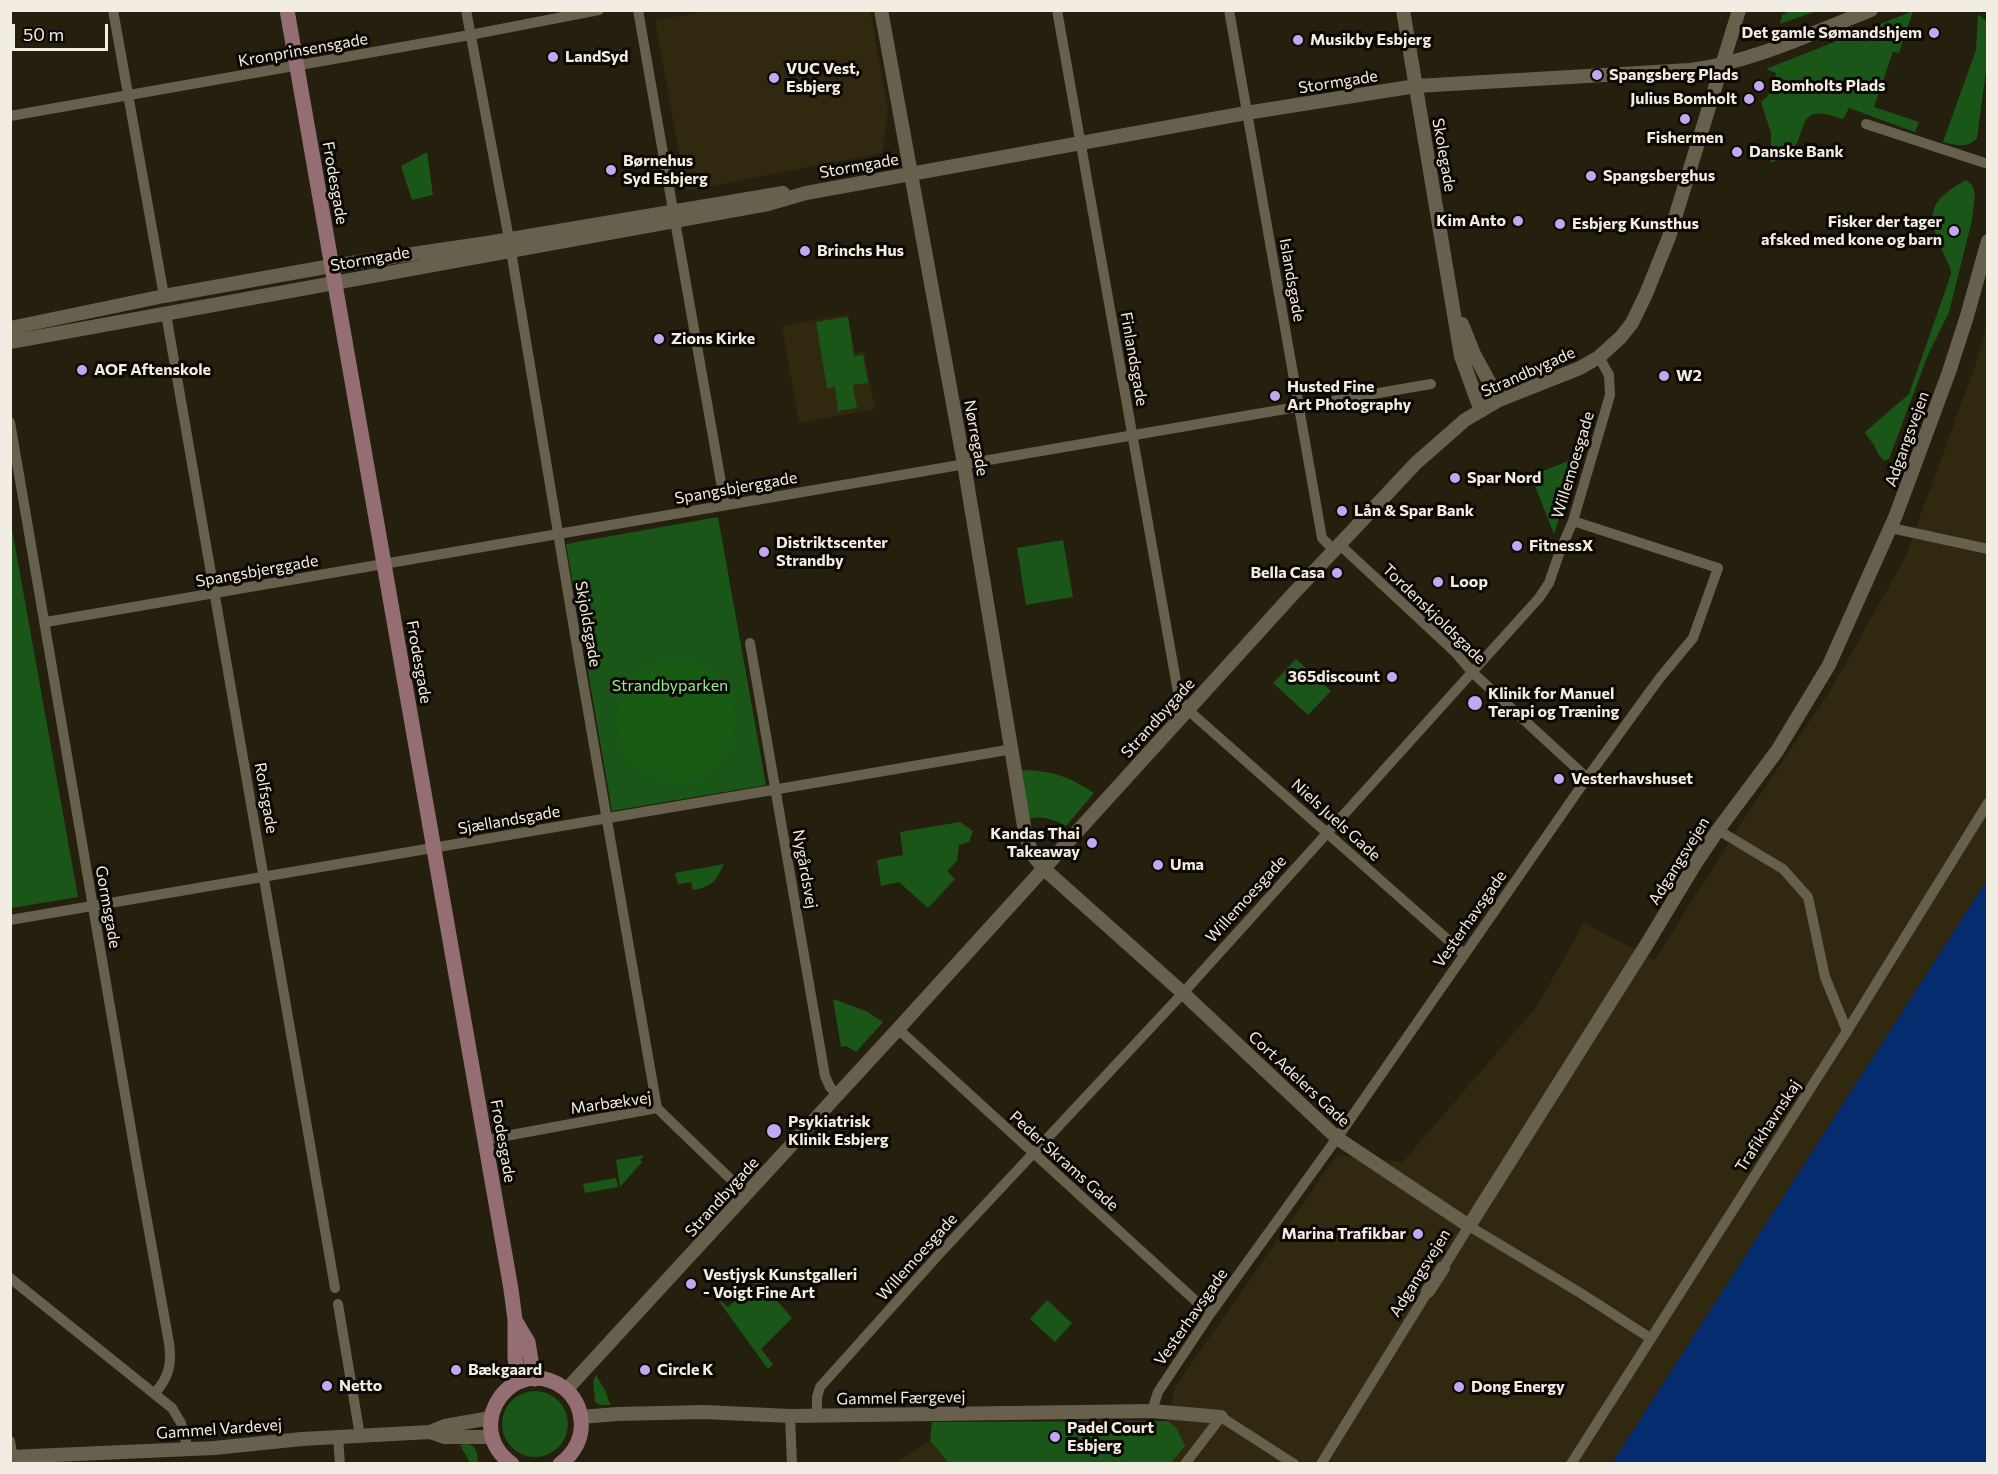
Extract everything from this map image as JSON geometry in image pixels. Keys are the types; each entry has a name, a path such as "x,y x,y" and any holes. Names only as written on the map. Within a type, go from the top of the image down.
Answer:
{"main road":[{"name":"Frodesgade","path":"287,10 515,1320 528,1342 526,1380"},
{"path":"512,1464 497,1458 490,1418 500,1395 526,1380 546,1380 566,1390 573,1398 581,1417 579,1439 566,1462"}],"street":[{"path":"113,10 164,296"},
{"name":"Skjoldsgade","path":"466,10 510,245 557,534 657,1108"},
{"name":"Kronprinsensgade","path":"10,116 128,97 599,10"},
{"path":"638,10 725,505"},
{"name":"Nørregade","path":"881,10 964,464 1025,832 1032,854 1043,868"},
{"name":"Finlandsgade","path":"1057,10 1176,688 1179,699 1188,710"},
{"name":"Islandsgade","path":"1229,10 1322,538 1337,547"},
{"name":"Skolegade","path":"1403,10 1461,356 1480,411"},
{"name":"Strandbygade","path":"566,1390 1416,463 1465,420 1499,400 1580,368 1599,357 1621,337 1632,323 1646,294 1681,202 1739,10"},
{"name":"Stormgade","path":"10,342 334,282 510,245 674,215 768,204 806,193 1246,113 1416,86 1690,70 1721,66 1751,57 1871,10"},
{"path":"1866,124 1988,164"},
{"name":"Adgangsvejen","path":"1321,1464 1718,830 1777,750 1829,665 1891,528 1949,372 1988,241"},
{"name":"Stormgade","path":"10,328 164,296 331,266 510,245"},
{"name":"Skolegade","path":"1453,305 1474,354 1499,400"},
{"name":"Rolfsgade","path":"166,314 335,1288"},
{"name":"Willemoesgade","path":"817,1416 817,1397 820,1387 941,1252 1183,993 1326,831 1539,598 1549,583 1573,521 1610,395 1609,375 1599,357"},
{"name":"Spangsbjerggade","path":"46,622 1431,384"},
{"name":"Gormsgade","path":"10,422 171,1357 169,1374 155,1393"},
{"name":"Vesterhavsgade","path":"1152,1411 1158,1392 1210,1314 1337,1138 1587,778 1659,679 1694,638 1718,568 1573,521"},
{"path":"1891,528 1988,549"},
{"name":"Tordenskjoldsgade","path":"1337,547 1455,652 1472,672 1587,778"},
{"name":"Nygårdsvej","path":"750,643 825,1076 830,1087 838,1095"},
{"name":"Niels Juels Gade","path":"1188,710 1464,954"},
{"name":"Sjællandsgade","path":"10,920 1013,750"},
{"name":"Trafikhavnskaj","path":"1571,1464 1847,1031 1988,803"},
{"path":"1718,830 1784,869 1808,897 1825,976 1847,1031"},
{"name":"Cort Adelers Gade","path":"1043,868 1183,993 1337,1138 1469,1226 1650,1338"},
{"name":"Peder Skrams Gade","path":"898,1029 1210,1314"},
{"name":"Marbækvej","path":"484,1140 657,1108 746,1194"},
{"path":"10,1278 172,1408 178,1417 189,1456"},
{"path":"338,1304 360,1436"},
{"name":"Gammel Færgevej","path":"581,1417 704,1412 817,1416 1152,1411 1221,1417"},
{"path":"790,1416 792,1464"},
{"path":"1185,1464 1221,1417 1294,1464"},
{"name":"Gammel Vardevej","path":"13,1459 189,1456 338,1437 430,1432 445,1426 490,1418"},
{"name":"Gammel Vardevej","path":"430,1432 444,1437 492,1437"},
{"path":"338,1437 340,1464"},
{"path":"10,1441 13,1459"}],"shaded area":[{"name":"VUC Vest, Esbjerg","path":"709,11 870,11 888,110 882,153 686,191 655,20"},
{"path":"848,314 855,353 864,352 875,409 799,423 782,326"},
{"path":"1987,324 1987,880 1612,1463 1171,1463 1185,1446 1168,1421 1175,1387 1337,1155 1403,1162 1537,1006 1584,923 1655,960 1741,823 1830,691 1905,558 1975,366"},
{"path":"930,1441 949,1463 892,1464"}],"green space":[{"path":"1793,10 1817,11 1780,24 1782,15"},
{"path":"1913,11 1899,53 1893,52 1874,107 1919,122 1915,132 1849,108 1843,119 1826,114 1815,114 1806,120 1794,147 1771,163 1771,133 1761,102 1772,89 1776,73 1766,69"},
{"path":"1978,14 1986,21 1987,26 1987,64 1977,138 1965,145 1943,142 1976,50"},
{"path":"427,152 433,195 412,200 401,166"},
{"path":"1966,180 1972,185 1975,194 1972,220 1949,312 1928,355 1889,459 1885,461 1865,432 1909,394 1951,274 1934,228 1932,218 1934,208 1950,189"},
{"path":"848,317 854,356 863,355 868,383 853,385 857,408 838,411 835,387 827,388 816,322"},
{"path":"1580,456 1554,534 1531,476"},
{"name":"Strandbyparken","path":"718,517 766,785 612,811 566,544"},
{"path":"10,518 78,897 11,908 10,908"},
{"path":"1063,540 1073,597 1026,605 1017,548"},
{"path":"1296,659 1331,691 1308,715 1273,683"},
{"path":"676,661 699,665 719,678 732,698 736,721 732,744 719,764 699,777 676,781 653,777 633,764 620,744 616,721 620,698 633,678 653,665"},
{"path":"1022,770 1060,776 1094,793 1066,826 1048,818 1028,819"},
{"path":"960,822 973,831 969,842 959,845 957,861 947,871 955,879 928,908 899,882 881,886 877,860 903,855 900,832"},
{"path":"724,864 716,879 705,887 693,890 691,882 678,884 675,873"},
{"path":"833,999 866,1011 883,1022 856,1052 846,1046 841,1047"},
{"path":"644,1155 640,1160 642,1162 620,1187 616,1160"},
{"path":"616,1178 618,1187 585,1193 583,1184"},
{"path":"759,1280 792,1318 761,1349 773,1364 768,1369 715,1296 728,1307"},
{"path":"1047,1300 1072,1323 1055,1342 1030,1319"},
{"path":"596,1375 606,1392 610,1405 600,1405 595,1402 593,1381"},
{"path":"535,1391 547,1394 558,1401 565,1412 568,1424 565,1436 558,1447 547,1454 535,1457 523,1454 512,1447 505,1436 502,1424 505,1412 512,1401 523,1394"},
{"name":"Padel Court Esbjerg","path":"1168,1421 1177,1429 1185,1446 1171,1463 949,1463 930,1441 932,1422"},
{"path":"467,1444 475,1449 478,1463 470,1463 460,1445"}],"water":[{"path":"1987,880 1987,1463 1612,1463"}],"place":[{"name":"Det gamle Sømandshjem","path":"1934,33"},
{"name":"Musikby Esbjerg","path":"1298,40"},
{"name":"LandSyd","path":"553,57"},
{"name":"Spangsberg Plads","path":"1597,75"},
{"name":"VUC Vest, Esbjerg","path":"774,78"},
{"name":"Bomholts Plads","path":"1759,86"},
{"name":"Julius Bomholt","path":"1749,99"},
{"name":"Fishermen","path":"1685,119"},
{"name":"Danske Bank","path":"1737,152"},
{"name":"Børnehus Syd Esbjerg","path":"611,170"},
{"name":"Spangsberghus","path":"1591,176"},
{"name":"Kim Anto","path":"1518,221"},
{"name":"Esbjerg Kunsthus","path":"1560,224"},
{"name":"Fisker der tager afsked med kone og barn","path":"1954,231"},
{"name":"Brinchs Hus","path":"805,251"},
{"name":"Zions Kirke","path":"659,339"},
{"name":"AOF Aftenskole","path":"82,370"},
{"name":"W2","path":"1664,376"},
{"name":"Husted Fine Art Photography","path":"1275,396"},
{"name":"Spar Nord","path":"1455,478"},
{"name":"Lån & Spar Bank","path":"1342,511"},
{"name":"FitnessX","path":"1517,546"},
{"name":"Distriktscenter Strandby","path":"764,552"},
{"name":"Bella Casa","path":"1337,573"},
{"name":"Loop","path":"1438,582"},
{"name":"365discount","path":"1392,677"},
{"name":"Klinik for Manuel Terapi og Træning","path":"1475,703"},
{"name":"Vesterhavshuset","path":"1559,779"},
{"name":"Kandas Thai Takeaway","path":"1092,843"},
{"name":"Uma","path":"1158,865"},
{"name":"Psykiatrisk Klinik Esbjerg","path":"774,1131"},
{"name":"Marina Trafikbar","path":"1418,1234"},
{"name":"Vestjysk Kunstgalleri - Voigt Fine Art","path":"691,1284"},
{"name":"Bækgaard","path":"456,1370"},
{"name":"Circle K","path":"645,1370"},
{"name":"Netto","path":"327,1386"},
{"name":"Dong Energy","path":"1459,1387"},
{"name":"Padel Court Esbjerg","path":"1055,1437"}]}
